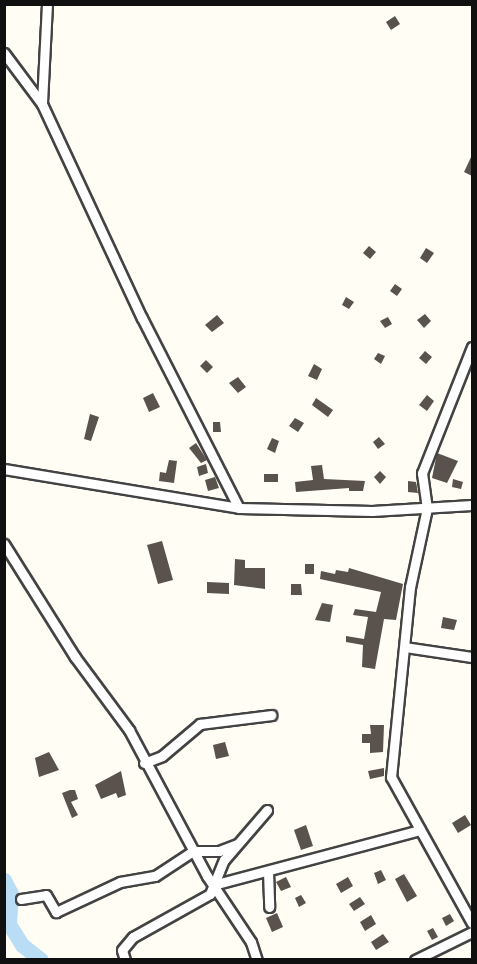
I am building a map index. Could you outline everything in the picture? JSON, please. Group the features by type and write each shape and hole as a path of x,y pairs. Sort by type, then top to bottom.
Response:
{"street":[{"path":"42,104 47,4"},
{"path":"4,53 42,104 142,318 239,508"},
{"path":"472,346 422,473 427,508 414,559 391,777 472,923"},
{"path":"4,469 239,508 372,511 472,505"},
{"path":"4,544 75,657 129,730 144,763 213,885 251,942 257,960"},
{"path":"405,647 472,657"},
{"path":"144,763 162,756 200,724 271,715"},
{"path":"21,899 46,895 56,912 120,882 155,876 194,851 219,851 237,844 251,834 267,810"},
{"path":"213,885 420,830"},
{"path":"125,960 122,950 133,937 210,894 237,844"},
{"path":"268,871 269,907"},
{"path":"415,960 472,932"}],"building":[{"path":"395,16 400,24 391,30 386,22"},
{"path":"472,155 472,176 464,172"},
{"path":"369,246 376,252 370,259 363,253"},
{"path":"426,248 434,253 427,263 420,258"},
{"path":"395,284 402,289 397,296 390,291"},
{"path":"346,297 354,302 349,309 342,305"},
{"path":"425,314 431,321 424,328 417,320"},
{"path":"217,315 224,323 212,332 205,325"},
{"path":"388,317 392,324 385,328 380,321"},
{"path":"425,351 432,357 426,364 419,358"},
{"path":"378,353 385,356 381,364 374,359"},
{"path":"206,360 213,367 207,373 200,366"},
{"path":"314,364 322,369 317,380 308,376"},
{"path":"238,377 246,387 238,393 229,383"},
{"path":"153,393 160,407 149,412 143,398"},
{"path":"427,395 434,401 427,411 419,405"},
{"path":"316,398 333,410 328,417 312,405"},
{"path":"90,414 99,417 91,441 84,439"},
{"path":"295,418 304,423 298,432 289,426"},
{"path":"213,422 220,422 221,432 213,432"},
{"path":"379,437 385,444 378,449 373,442"},
{"path":"272,438 279,441 275,453 267,449"},
{"path":"196,443 207,460 201,463 189,448"},
{"path":"437,453 458,461 447,483 432,478"},
{"path":"169,460 177,461 174,483 159,481 160,472 166,473"},
{"path":"206,464 208,473 199,476 197,467"},
{"path":"322,465 324,479 365,481 363,491 349,491 349,488 296,492 295,482 313,480 311,466"},
{"path":"380,471 386,477 380,484 374,477"},
{"path":"264,474 278,474 278,482 264,482"},
{"path":"215,477 219,488 208,491 205,480"},
{"path":"453,479 463,482 461,489 452,487"},
{"path":"408,481 416,482 418,493 408,492"},
{"path":"162,541 173,580 158,584 147,545"},
{"path":"235,559 245,560 245,568 265,568 265,589 234,585"},
{"path":"305,564 314,564 314,574 305,574"},
{"path":"349,568 403,584 396,620 384,619 375,669 362,667 363,645 346,642 346,636 364,639 368,617 353,615 355,609 376,612 381,592 320,579 321,571 335,574 336,570 348,572"},
{"path":"207,582 229,583 229,594 207,593"},
{"path":"291,584 301,584 302,595 291,595"},
{"path":"322,603 333,605 330,622 315,620"},
{"path":"443,617 457,620 454,630 441,628"},
{"path":"370,725 384,725 383,752 370,753 370,743 362,743 362,734 371,734"},
{"path":"225,742 229,756 216,759 213,745"},
{"path":"49,752 59,770 39,777 35,758"},
{"path":"384,768 384,776 370,779 368,771"},
{"path":"121,771 126,795 118,798 116,793 101,799 95,785"},
{"path":"75,790 78,799 71,802 78,815 72,818 62,793"},
{"path":"465,815 471,825 458,833 452,823"},
{"path":"306,825 313,846 301,850 294,830"},
{"path":"381,870 386,880 378,884 374,873"},
{"path":"404,874 417,896 407,902 395,879"},
{"path":"286,877 291,887 281,891 276,882"},
{"path":"348,877 353,886 341,893 336,884"},
{"path":"301,895 306,903 299,907 295,898"},
{"path":"360,897 365,904 354,911 349,904"},
{"path":"277,913 283,927 272,932 266,918"},
{"path":"450,914 454,921 446,926 442,918"},
{"path":"371,915 376,924 365,931 360,922"},
{"path":"433,928 438,937 432,940 427,931"},
{"path":"383,934 389,942 376,950 371,942"}],"waterway":[{"path":"4,880 11,894 9,924 22,945 41,960"}]}
